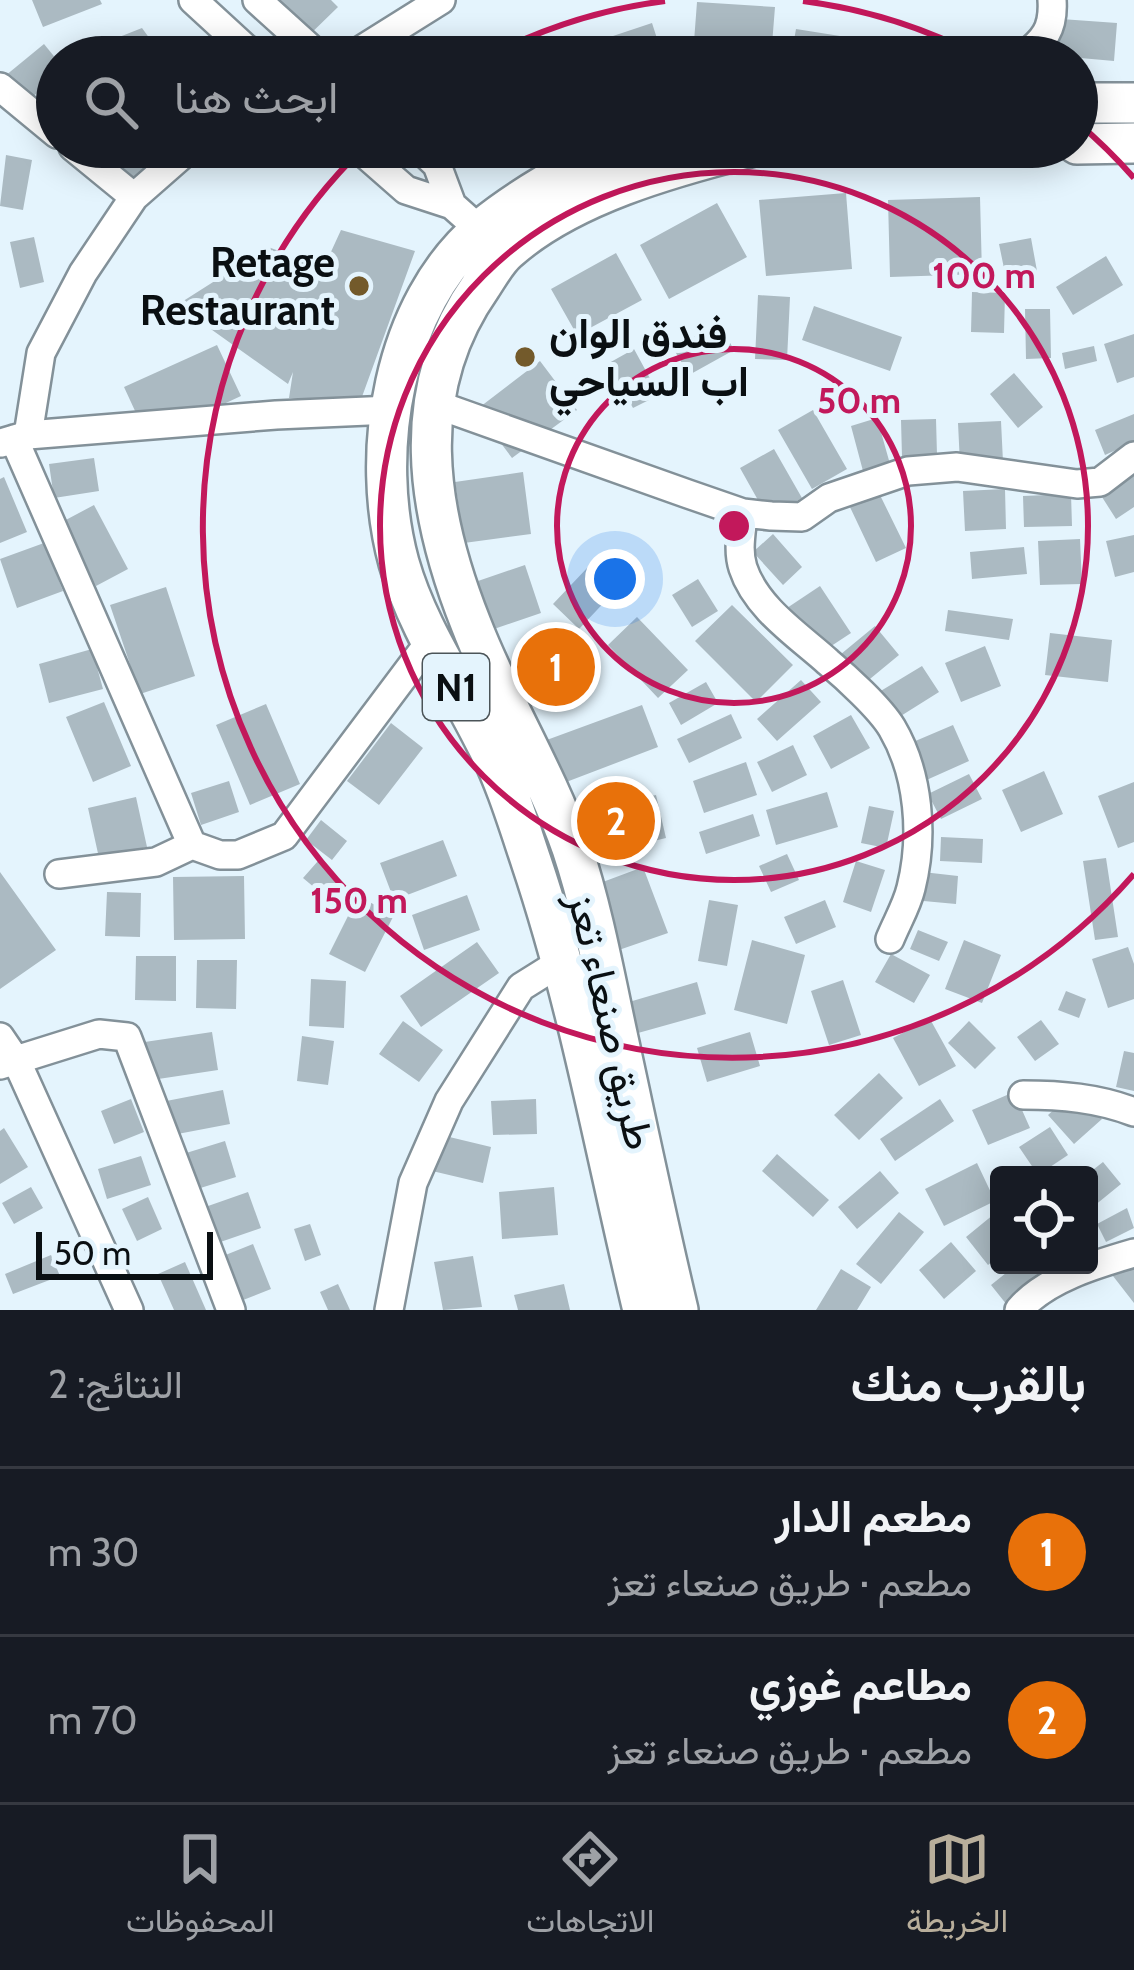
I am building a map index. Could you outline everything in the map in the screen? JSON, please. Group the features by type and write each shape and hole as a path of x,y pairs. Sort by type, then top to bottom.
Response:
{"highway":[{"path":"1098,103 1134,103"},
{"path":"1098,143 1134,143"},
{"name":"طريق صنعاء تعز","path":"574,168 479,229 428,293 406,342 385,457 399,564 431,640 489,747 531,861 561,962 643,1310"},
{"name":"طريق صنعاء تعز","path":"479,229 535,230 668,168"},
{"name":"طريق صنعاء تعز","path":"479,229 464,309 442,357 435,404 430,460 444,552 472,627 571,847 599,952 678,1310"}],"street":[{"path":"193,0 232,36"},
{"path":"257,0 297,36"},
{"path":"384,36 441,0"},
{"path":"1046,36 1052,0"},
{"path":"3,94 36,118"},
{"path":"99,168 134,197"},
{"path":"166,168 134,197 83,273 40,353 14,439 192,845"},
{"path":"381,168 406,190 479,229"},
{"path":"439,168 479,229"},
{"path":"435,404 743,513 802,517 829,498 908,471 957,467 1077,484 1100,482 1134,456"},
{"path":"14,439 276,415 391,410"},
{"path":"743,513 743,569 765,604 891,726 910,772 919,825 911,889 890,938"},
{"path":"58,874 156,862 192,845 220,855 238,855 284,836 431,640"},
{"path":"389,1310 413,1183 449,1101 521,987 561,962"},
{"path":"8,1063 99,1034 127,1037 231,1310"},
{"path":"0,1037 8,1063 128,1310"},
{"path":"1023,1095 1060,1095 1134,1112"},
{"path":"1018,1310 1029,1298 1095,1264 1134,1253"}],"building":[{"path":"32,0 100,0 102,4 43,27"},
{"path":"258,0 331,0 338,7 308,36 292,36"},
{"path":"697,2 775,7 773,36 694,36"},
{"path":"1061,19 1117,23 1114,61 1098,60 1098,36 1060,36"},
{"path":"652,23 656,36 613,36"},
{"path":"142,28 148,36 122,36"},
{"path":"796,29 840,36 795,36"},
{"path":"36,51 36,94 26,102 5,76"},
{"path":"6,155 32,160 23,210 0,206"},
{"path":"109,168 148,168 122,187"},
{"path":"846,193 852,269 766,276 759,200"},
{"path":"980,197 982,274 890,277 888,200"},
{"path":"717,203 747,257 669,299 640,245"},
{"path":"341,230 415,251 359,405 289,398 293,372 288,384 177,305 268,247 324,267"},
{"path":"34,237 44,282 20,288 10,242"},
{"path":"1031,238 1037,271 1006,278 999,244"},
{"path":"616,253 642,300 577,335 551,289"},
{"path":"1106,256 1123,285 1073,315 1056,287"},
{"path":"972,292 1005,293 1004,333 971,332"},
{"path":"758,295 790,297 787,360 755,359"},
{"path":"814,306 902,337 890,371 802,340"},
{"path":"1025,309 1050,309 1051,358 1026,359"},
{"path":"719,323 734,350 689,375 673,348"},
{"path":"1134,334 1134,377 1117,383 1104,344"},
{"path":"217,345 241,396 148,439 124,387"},
{"path":"1094,346 1097,361 1065,369 1062,353"},
{"path":"634,349 659,395 633,408 609,363"},
{"path":"540,361 577,410 512,458 476,410"},
{"path":"1014,373 1043,407 1018,428 990,394"},
{"path":"813,410 847,469 812,489 778,430"},
{"path":"1134,414 1134,442 1105,455 1095,430"},
{"path":"877,418 890,464 863,471 851,426"},
{"path":"936,419 937,455 902,457 901,420"},
{"path":"1001,421 1003,462 960,464 958,423"},
{"path":"774,449 802,498 768,518 740,468"},
{"path":"94,458 99,491 54,498 49,464"},
{"path":"1134,460 1134,507 1116,519 1095,486"},
{"path":"523,472 531,534 464,543 455,482"},
{"path":"4,477 27,532 0,543 0,479"},
{"path":"1005,489 1006,529 965,531 963,491"},
{"path":"878,491 906,548 876,562 849,505"},
{"path":"1071,494 1072,526 1024,527 1023,496"},
{"path":"94,505 128,569 96,586 62,522"},
{"path":"773,534 802,567 783,585 753,552"},
{"path":"1134,535 1134,572 1115,577 1106,541"},
{"path":"1080,539 1082,584 1040,585 1038,541"},
{"path":"44,543 63,591 17,608 0,559"},
{"path":"1024,547 1027,574 972,579 970,552"},
{"path":"525,565 541,613 494,629 478,581"},
{"path":"588,567 614,592 579,629 553,604"},
{"path":"698,579 718,611 692,627 672,595"},
{"path":"820,586 851,633 816,656 784,610"},
{"path":"166,587 195,676 140,694 110,605"},
{"path":"732,605 793,665 756,702 695,641"},
{"path":"948,610 1013,619 1009,640 945,631"},
{"path":"637,617 688,670 658,698 608,645"},
{"path":"875,626 899,655 859,688 835,659"},
{"path":"1050,633 1112,640 1108,682 1045,675"},
{"path":"985,646 1001,686 961,702 945,663"},
{"path":"92,649 103,689 49,703 39,664"},
{"path":"922,666 939,692 896,719 879,692"},
{"path":"801,680 821,702 777,741 757,719"},
{"path":"706,682 718,703 681,725 669,703"},
{"path":"104,702 131,766 93,782 66,717"},
{"path":"266,704 300,784 250,805 216,725"},
{"path":"642,705 658,747 561,784 544,741"},
{"path":"731,714 742,738 689,763 677,739"},
{"path":"851,715 870,748 831,769 813,736"},
{"path":"391,723 423,748 379,805 347,781"},
{"path":"953,725 969,761 922,782 906,745"},
{"path":"793,745 807,775 772,792 757,762"},
{"path":"746,762 757,795 704,813 693,781"},
{"path":"1044,771 1063,814 1021,832 1002,790"},
{"path":"969,774 982,799 941,819 928,794"},
{"path":"229,781 239,812 201,825 191,793"},
{"path":"1134,782 1134,842 1118,848 1098,796"},
{"path":"827,792 838,827 776,845 766,810"},
{"path":"656,795 666,838 588,857 578,813"},
{"path":"136,797 147,847 99,858 88,808"},
{"path":"869,806 894,811 886,848 861,843"},
{"path":"753,814 760,836 706,854 699,832"},
{"path":"321,820 347,841 332,860 306,840"},
{"path":"941,837 983,839 982,863 940,861"},
{"path":"443,840 457,876 394,900 380,863"},
{"path":"787,854 799,880 771,892 759,866"},
{"path":"1106,858 1118,937 1095,940 1083,861"},
{"path":"318,861 341,882 327,898 303,878"},
{"path":"856,861 885,870 871,912 843,902"},
{"path":"643,867 668,933 616,951 592,886"},
{"path":"905,870 958,876 956,904 902,899"},
{"path":"0,872 56,950 0,989"},
{"path":"244,876 245,939 174,940 173,877"},
{"path":"107,892 141,893 140,937 105,936"},
{"path":"467,895 480,930 424,950 412,915"},
{"path":"358,896 394,915 365,972 329,954"},
{"path":"709,900 738,905 727,966 698,961"},
{"path":"825,900 836,927 796,944 784,917"},
{"path":"918,930 948,942 939,961 910,949"},
{"path":"752,940 805,955 787,1024 734,1010"},
{"path":"964,940 1001,955 982,1003 945,989"},
{"path":"477,942 499,973 421,1027 400,996"},
{"path":"1128,947 1134,964 1134,999 1108,1008 1092,959"},
{"path":"891,954 930,975 914,1003 875,982"},
{"path":"136,956 176,956 176,1001 135,1000"},
{"path":"197,960 237,960 236,1009 196,1008"},
{"path":"311,979 346,981 344,1028 309,1026"},
{"path":"843,980 861,1035 829,1045 811,991"},
{"path":"697,982 706,1014 638,1033 629,1002"},
{"path":"1066,991 1086,999 1079,1018 1058,1010"},
{"path":"930,1019 956,1066 919,1086 893,1038"},
{"path":"1041,1020 1059,1044 1035,1061 1017,1037"},
{"path":"403,1021 443,1050 419,1082 379,1054"},
{"path":"969,1021 996,1048 975,1069 948,1043"},
{"path":"212,1032 218,1070 145,1081 138,1043"},
{"path":"750,1032 760,1066 707,1082 697,1048"},
{"path":"302,1036 334,1041 328,1085 297,1081"},
{"path":"1124,1051 1134,1053 1134,1091 1116,1087"},
{"path":"879,1073 903,1098 859,1140 834,1115"},
{"path":"223,1090 230,1124 167,1136 161,1102"},
{"path":"1076,1090 1102,1119 1074,1144 1048,1115"},
{"path":"1014,1092 1030,1128 988,1145 972,1110"},
{"path":"131,1099 144,1132 114,1144 101,1111"},
{"path":"536,1099 537,1134 493,1135 491,1101"},
{"path":"940,1099 954,1121 895,1161 880,1139"},
{"path":"1050,1127 1068,1155 1052,1166 1032,1166 1019,1147"},
{"path":"4,1128 28,1167 0,1184 0,1131"},
{"path":"437,1134 491,1147 483,1183 428,1170"},
{"path":"225,1141 236,1177 181,1194 170,1158"},
{"path":"777,1154 829,1200 813,1217 762,1171"},
{"path":"141,1156 151,1185 107,1199 98,1169"},
{"path":"1103,1162 1121,1184 1098,1203 1098,1166"},
{"path":"977,1163 990,1190 990,1203 944,1226 925,1189"},
{"path":"880,1171 899,1193 857,1229 838,1207"},
{"path":"31,1187 43,1208 14,1224 2,1203"},
{"path":"554,1187 558,1235 502,1239 499,1192"},
{"path":"248,1192 261,1228 203,1248 191,1212"},
{"path":"148,1197 162,1229 137,1241 122,1209"},
{"path":"1127,1208 1134,1228 1106,1242 1098,1223"},
{"path":"899,1212 924,1232 881,1284 856,1264"},
{"path":"990,1217 990,1263 988,1265 966,1237"},
{"path":"310,1224 321,1255 305,1261 294,1229"},
{"path":"951,1242 976,1271 944,1299 919,1270"},
{"path":"253,1244 271,1289 220,1309 203,1264"},
{"path":"1134,1245 1134,1303 1106,1267"},
{"path":"51,1255 60,1276 13,1294 5,1274"},
{"path":"473,1256 482,1307 443,1310 434,1262"},
{"path":"185,1262 206,1310 174,1310 158,1274"},
{"path":"841,1269 871,1287 857,1310 816,1310"},
{"path":"1005,1274 1048,1274 1054,1281 1011,1310 991,1285"},
{"path":"338,1284 350,1310 328,1310 320,1292"},
{"path":"564,1284 570,1310 518,1310 514,1295"}],"place":[{"name":"Retage Restaurant","path":"359,286"},
{"name":"فندق الوان اب السياحي","path":"525,357"},
{"name":"مطعم الدار","path":"556,667"},
{"name":"مطاعم غوزي","path":"616,821"}]}
